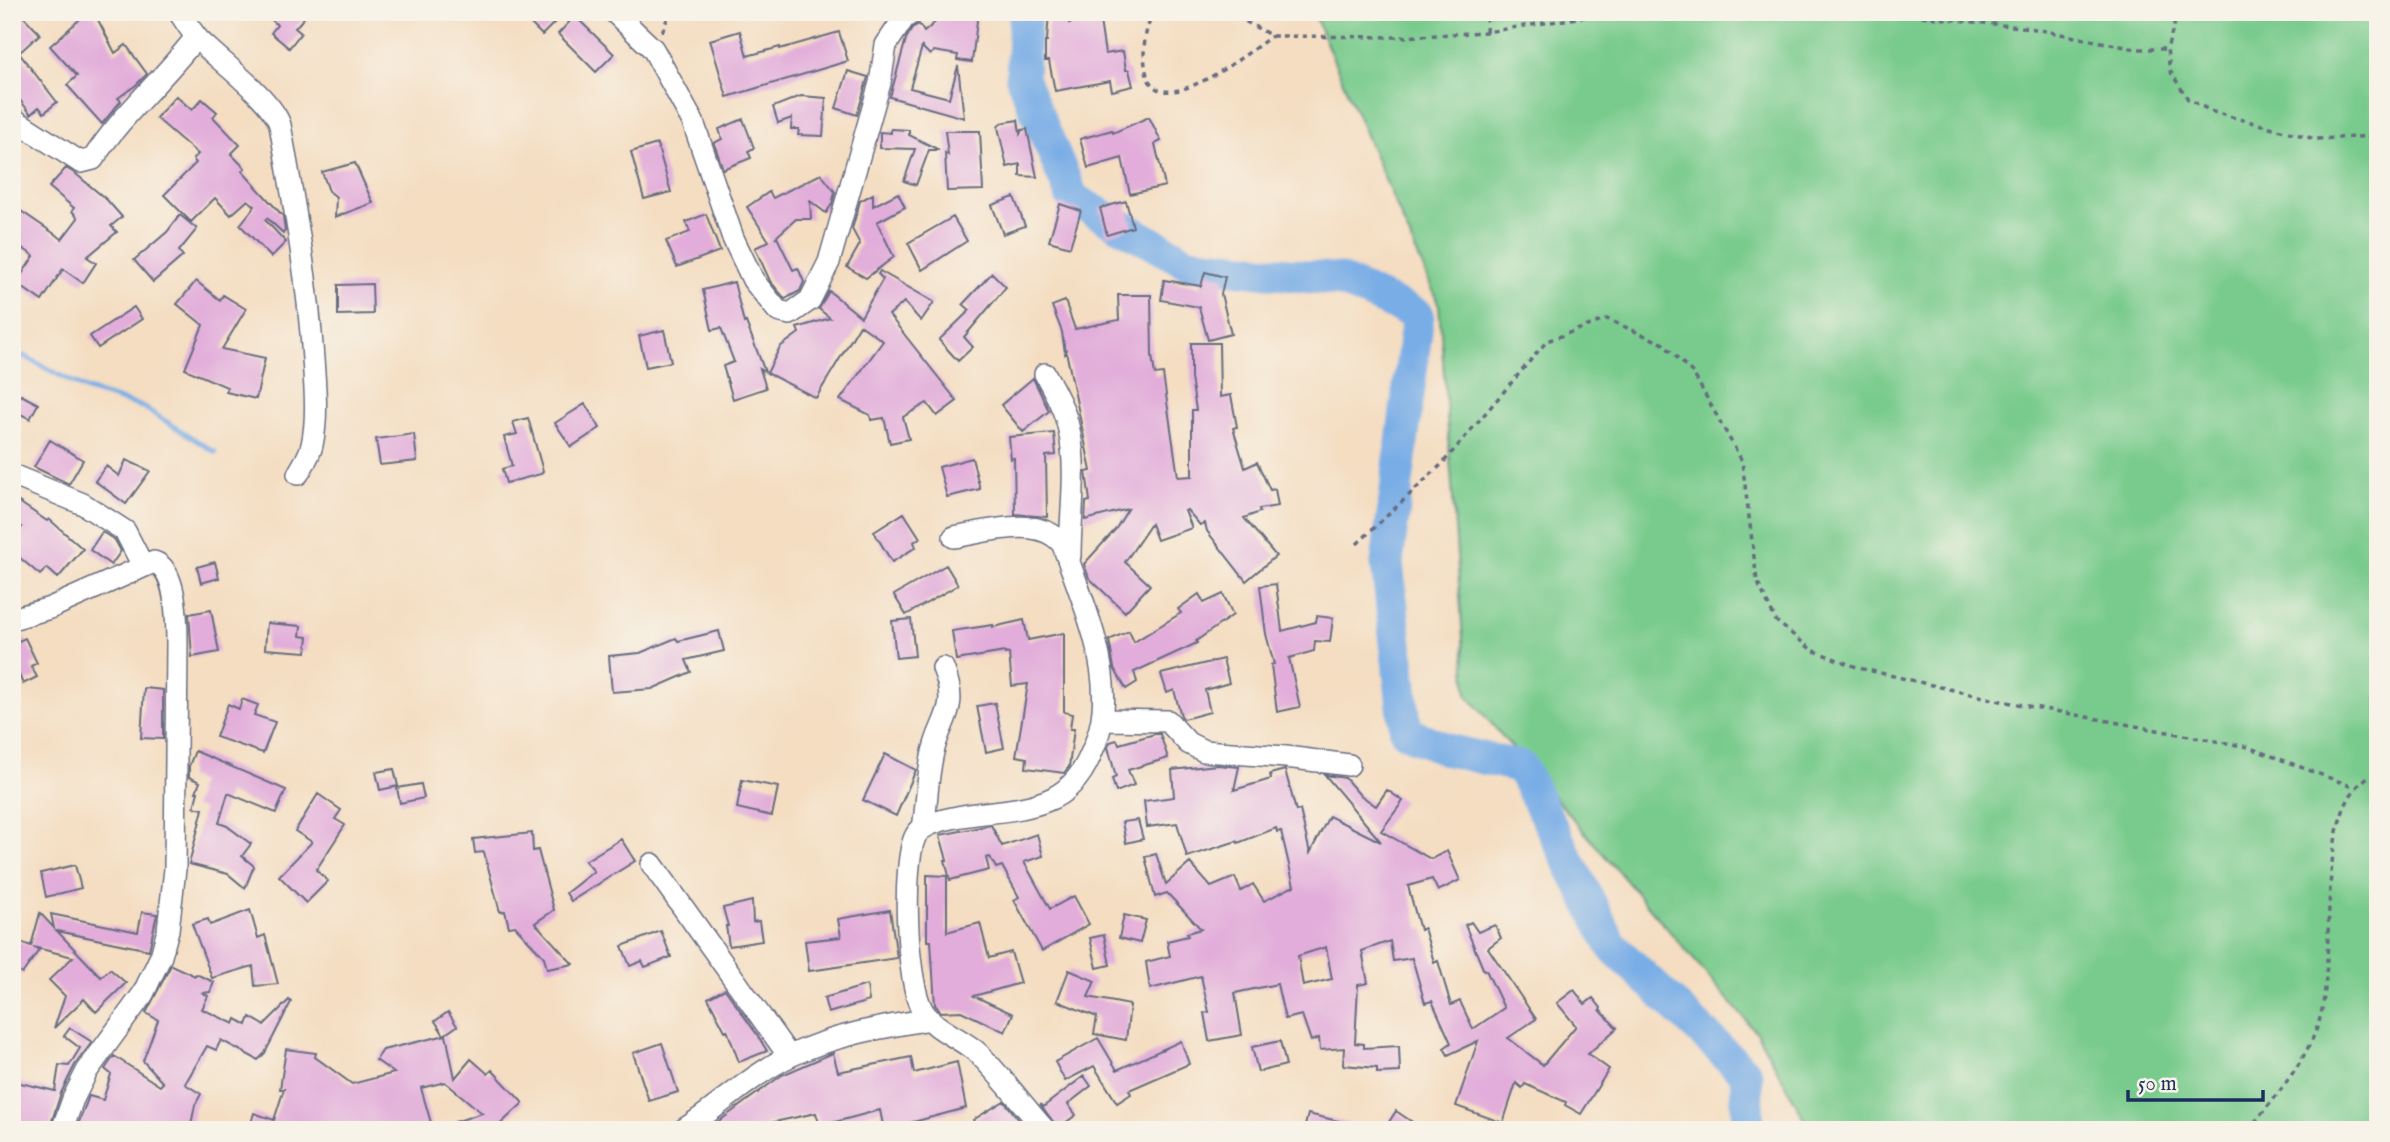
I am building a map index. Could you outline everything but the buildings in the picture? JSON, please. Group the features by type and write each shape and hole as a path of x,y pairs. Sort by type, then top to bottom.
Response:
{"street":[{"path":"179,12 196,37 251,88 274,113 280,125 302,244 315,386 312,447 298,474"},
{"path":"614,12 653,49 693,122 733,238 753,280 778,311 790,314 810,300 829,262 880,83 886,45 904,18 913,12"},
{"path":"12,118 77,160 81,162 93,159 108,136 196,37"},
{"path":"1045,374 1061,403 1069,429 1073,469 1070,565"},
{"path":"12,475 83,504 125,531 143,566"},
{"path":"954,537 1026,527 1044,530 1059,539 1090,624 1098,655 1103,699 1102,720 1084,771 1062,793 1029,807 939,821 923,828 914,839 910,856 907,892 912,973 920,1006 930,1019 976,1051 1045,1130"},
{"path":"12,619 50,608 143,566 157,563 166,571 176,620 175,845 168,930 152,977 129,1014 87,1071 73,1098 62,1130"},
{"path":"923,828 932,755 949,713 950,687 943,668"},
{"path":"1102,720 1168,720 1194,748 1214,753 1286,757 1349,765"},
{"path":"652,864 789,1056"},
{"path":"683,1130 789,1056 841,1037 930,1019"}],"path":[{"path":"1154,12 1143,51 1149,85 1155,89 1179,88 1216,75 1272,36"},
{"path":"1228,12 1272,36 1402,37 1486,32 1616,12"},
{"path":"1486,32 1487,12"},
{"path":"1882,12 2030,28 2136,48 2167,50"},
{"path":"2178,12 2167,50 2170,71 2188,99 2213,112 2315,139 2378,136"},
{"path":"1357,544 1442,464 1547,341 1607,319 1662,343 1693,373 1742,461 1756,581 1776,621 1812,650 1859,668 1996,700 2248,747 2356,788"},
{"path":"2248,1130 2301,1058 2319,1021 2326,992 2332,863 2340,819 2356,788 2378,769"}],"green space":[{"path":"1313,12 2378,12 2378,1130 1811,1130 1756,1032 1467,695 1439,305"}],"waterway":[{"path":"1025,12 1022,78 1073,199 1188,263 1340,280 1418,315 1387,563 1406,732 1448,750 1521,767 1612,946 1746,1074 1748,1130"},
{"path":"12,355 24,356 87,390 143,407 215,452"}]}
